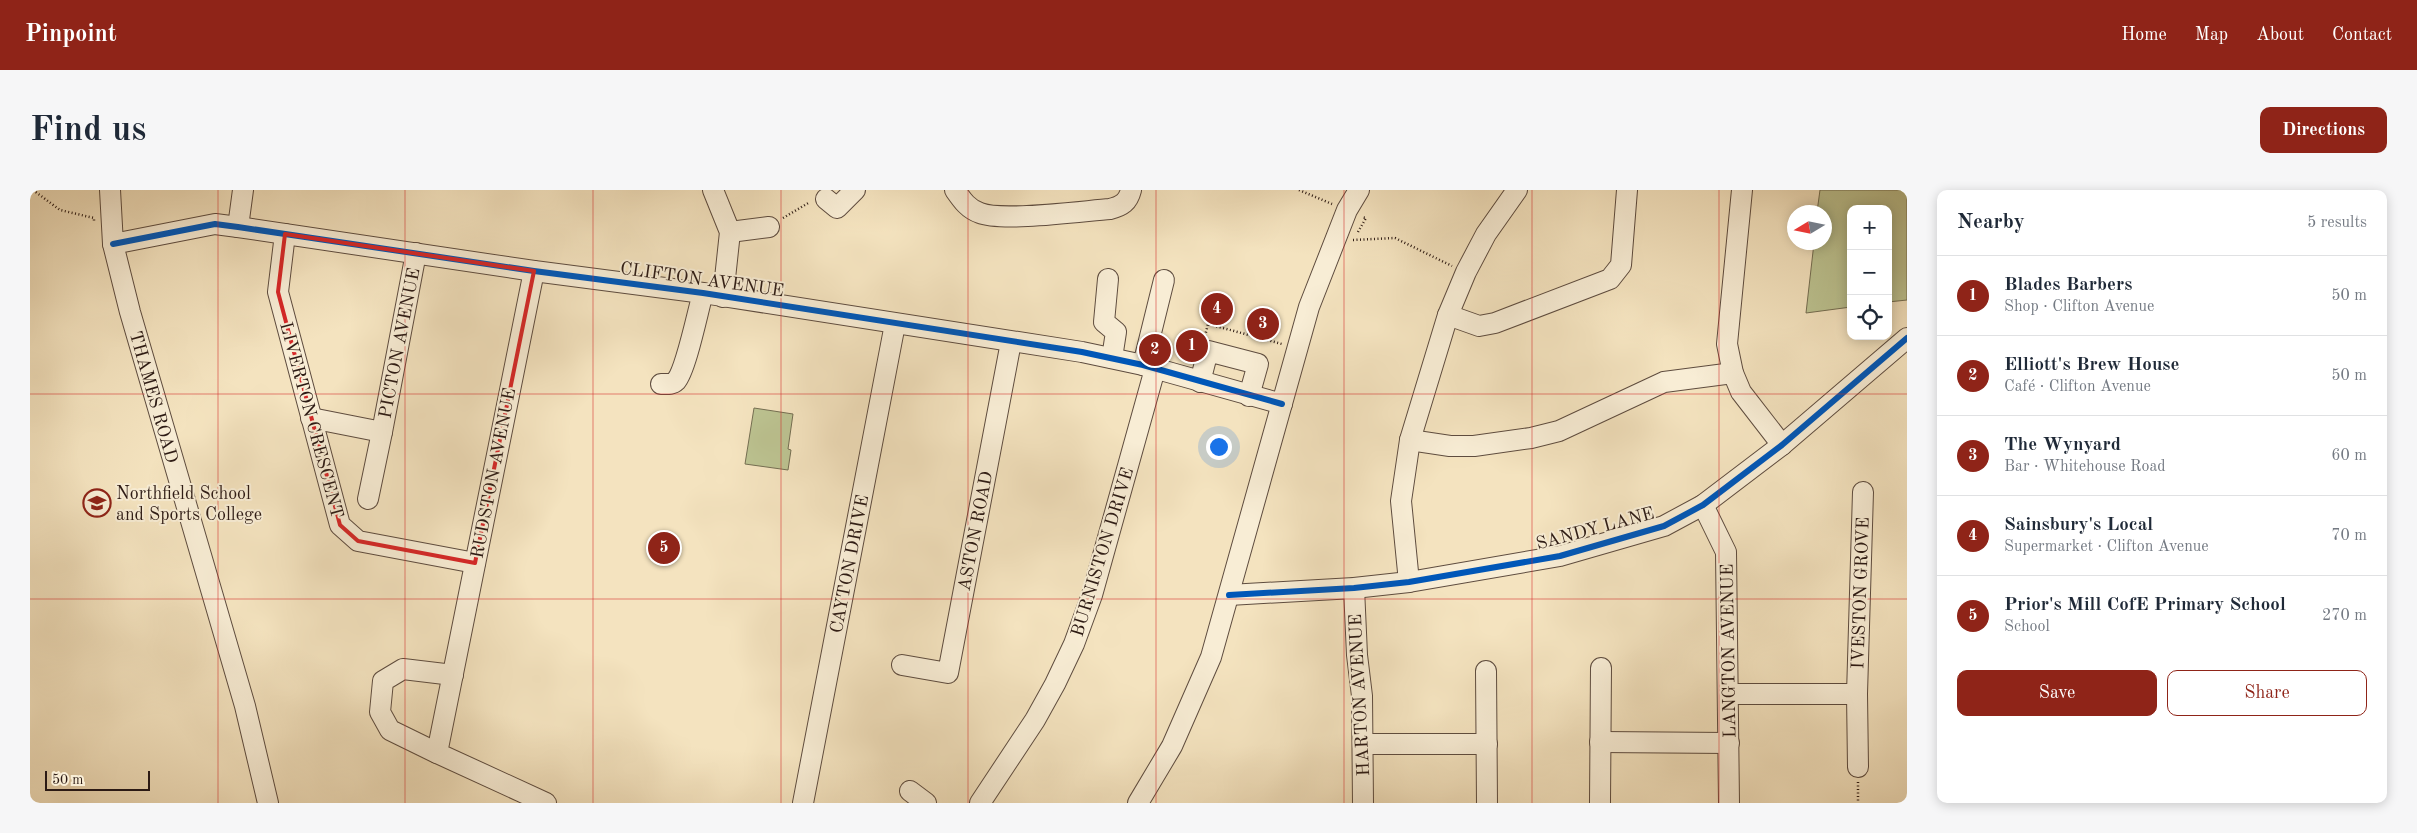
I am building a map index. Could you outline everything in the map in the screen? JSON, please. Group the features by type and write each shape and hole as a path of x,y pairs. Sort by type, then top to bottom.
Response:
{"street":[{"name":"THAMES ROAD","path":"110,190 113,244 130,312 245,706 268,803"},
{"path":"238,227 243,190"},
{"path":"714,190 730,232 723,297"},
{"path":"826,199 837,208 855,190"},
{"path":"955,190 966,206 974,211 999,216 1110,209 1121,206 1126,201 1131,190"},
{"path":"1138,803 1176,737 1211,656 1309,307 1347,210 1359,190"},
{"path":"1409,582 1401,501 1410,440 1448,315 1466,272 1486,234 1517,190"},
{"path":"1448,315 1479,326 1495,323 1610,279 1621,265 1627,190"},
{"path":"1742,190 1727,344 1733,373 1742,392 1782,445"},
{"name":"CLIFTON AVENUE","path":"113,244 215,224 238,227 534,271 703,293 1112,358 1282,404"},
{"path":"730,232 769,227"},
{"name":"LIVERTON CRESCENT","path":"285,234 278,292 340,525 358,541 475,563"},
{"name":"PICTON AVENUE","path":"368,499 416,253"},
{"name":"RUDSTON AVENUE","path":"437,753 534,271"},
{"path":"1108,279 1104,322 1116,332 1112,358"},
{"name":"BURNISTON DRIVE","path":"980,803 1035,720 1074,644 1092,595 1149,367 1164,280"},
{"path":"661,384 673,383 678,379 688,351 703,293"},
{"name":"CAYTON DRIVE","path":"803,803 895,324"},
{"name":"ASTON ROAD","path":"902,665 948,673 1011,342"},
{"name":"SANDY LANE","path":"1229,595 1354,588 1409,582 1560,556 1664,526 1702,505 1782,445 1906,344"},
{"path":"1200,382 1208,351 1258,364 1249,396"},
{"path":"1410,440 1450,446 1474,446 1531,438 1559,431 1664,382 1733,373"},
{"name":"PICTON AVENUE","path":"311,418 382,432"},
{"name":"IVESTON GROVE","path":"1858,767 1857,694 1863,492"},
{"name":"LANGTON AVENUE","path":"1702,505 1726,552 1729,803"},
{"name":"HARTON AVENUE","path":"1354,588 1362,696 1363,803"},
{"path":"1600,668 1600,803"},
{"path":"453,675 403,669 383,681 380,712 390,730 546,803"},
{"path":"1486,671 1487,803"},
{"name":"IVESTON GROVE","path":"1728,694 1857,694"},
{"path":"1600,742 1729,743"},
{"path":"1363,744 1487,744"}],"path":[{"path":"34,190 60,210 94,218 95,227"},
{"path":"1299,190 1366,218 1353,240 1395,238 1466,272"},
{"path":"769,227 806,203 826,199"},
{"path":"1858,767 1858,803"}],"highlighted area":[{"path":"285,234 534,271 475,563 358,541 340,525 278,292"}],"green space":[{"path":"1820,190 1907,190 1907,300 1892,302 1892,205 1847,205 1847,308 1806,313 1813,250 1832,250 1832,205 1818,205"},
{"path":"754,408 793,414 788,449 791,450 788,470 745,464"}],"cycle path":[{"path":"113,244 215,224 238,227 534,271 703,293 1082,352 1143,365 1282,404"},
{"path":"1229,595 1354,588 1409,582 1560,556 1664,526 1703,505 1782,445 1907,338"}],"place":[{"name":"Sainsbury's Local","path":"1217,309"},
{"name":"The Wynyard","path":"1263,324"},
{"name":"Blades Barbers","path":"1192,346"},
{"name":"Elliott's Brew House","path":"1155,350"},
{"name":"Northfield School and Sports College","path":"97,503"},
{"name":"Prior's Mill CofE Primary School","path":"664,548"}]}
